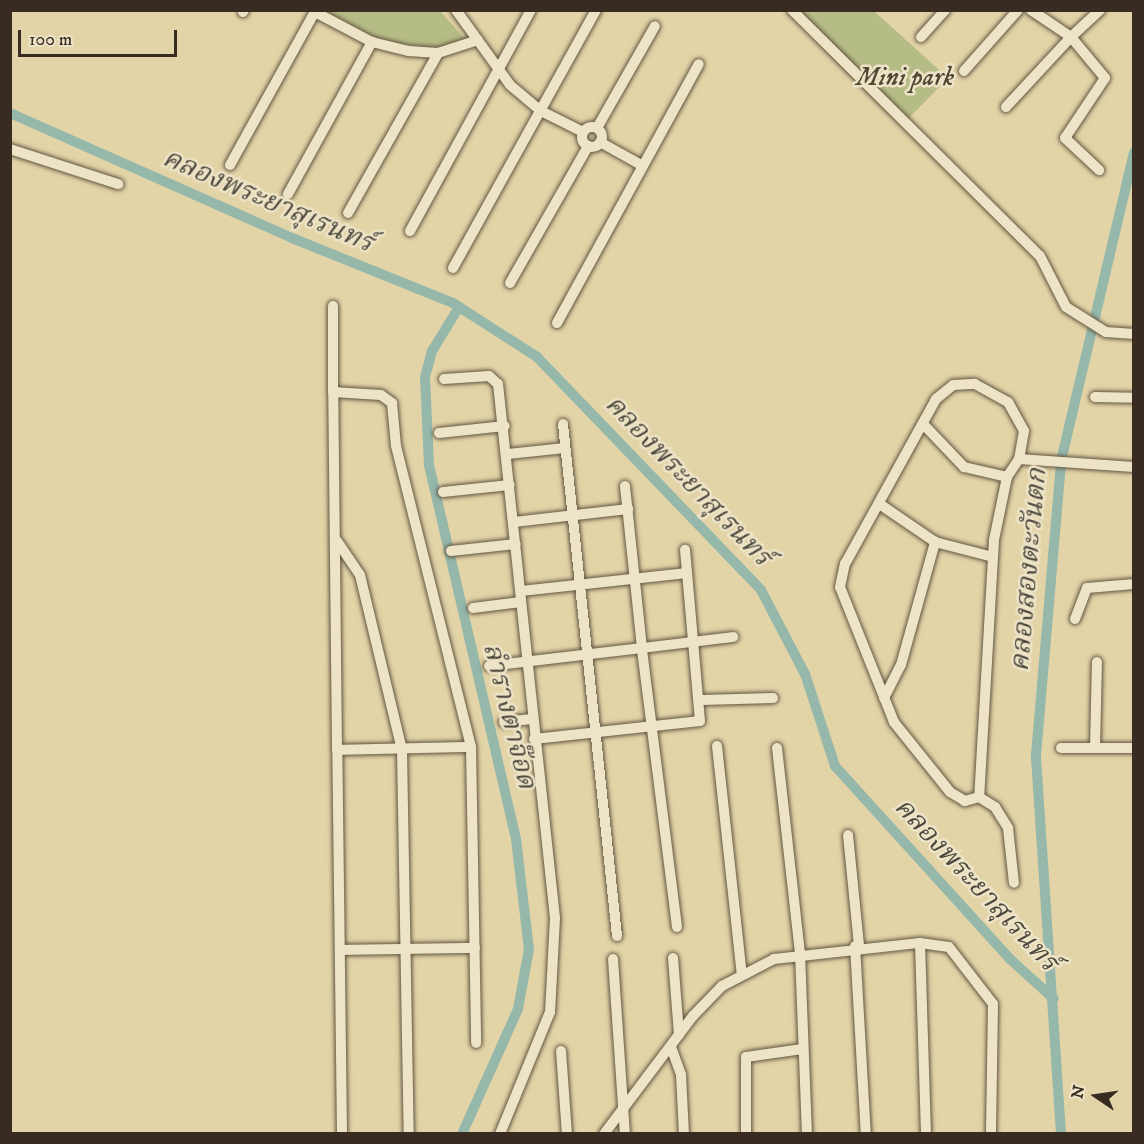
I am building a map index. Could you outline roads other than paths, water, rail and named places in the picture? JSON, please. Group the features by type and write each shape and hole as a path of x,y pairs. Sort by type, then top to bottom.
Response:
{"street":[{"path":"410,231 531,10"},
{"path":"453,268 596,10"},
{"path":"792,10 1040,256 1057,295 1080,319 1106,332 1134,334"},
{"path":"921,37 945,10"},
{"path":"964,70 1018,10"},
{"path":"1030,10 1071,37 1105,78 1065,138 1100,170"},
{"path":"1006,107 1071,37 1100,10"},
{"path":"230,165 316,11 372,42 438,53 478,40"},
{"path":"461,12 497,70 541,111 584,132 597,128"},
{"path":"600,142 597,128 655,26"},
{"path":"288,194 372,42"},
{"path":"348,213 438,53"},
{"path":"557,323 699,64"},
{"path":"584,132 588,146"},
{"path":"510,283 588,146 600,142 643,166"},
{"path":"10,149 118,184"},
{"path":"333,306 342,1134"},
{"path":"444,379 496,380 508,453 526,662 555,918 556,984 544,1030 500,1134"},
{"path":"979,797 993,557 1006,477 1019,459 1021,421 990,388 952,385 936,399 925,426 845,564 840,587 884,698 902,736 950,792 965,801 979,797 995,807 1008,828 1014,883"},
{"path":"333,392 381,395 392,403 396,446 471,747 476,1043"},
{"path":"1095,397 1134,398"},
{"path":"563,424 617,936"},
{"path":"439,433 505,426"},
{"path":"925,426 964,467 1006,477"},
{"path":"508,453 565,448"},
{"path":"1019,459 1074,466 1134,467"},
{"path":"442,492 510,485"},
{"path":"625,486 642,648 654,728 677,927"},
{"path":"881,505 935,542 993,557"},
{"path":"514,522 628,509"},
{"path":"337,541 360,575 402,750 409,1134"},
{"path":"884,698 901,664 935,542"},
{"path":"452,551 516,544"},
{"path":"534,739 698,723 702,700 685,550"},
{"path":"473,608 579,586 687,573"},
{"path":"1076,619 1082,596 1092,586 1134,584"},
{"path":"489,666 733,637"},
{"path":"1095,748 1097,662"},
{"path":"702,700 773,698"},
{"path":"504,722 532,719"},
{"path":"717,746 742,975"},
{"path":"337,750 471,747"},
{"path":"777,748 800,953 807,1134"},
{"path":"1061,748 1134,748"},
{"path":"848,835 857,946 866,1134"},
{"path":"920,943 926,1134"},
{"path":"604,1134 679,1035 722,986 742,975 800,953 857,946 920,943 950,947 993,1004 991,1134"},
{"path":"341,950 475,948"},
{"path":"673,958 679,1035"},
{"path":"613,959 625,1134"},
{"path":"671,1047 681,1075 684,1134"},
{"path":"746,1134 746,1057 802,1049"},
{"path":"561,1051 567,1134"}],"waterway":[{"name":"คลองพระยาสุเรนทร์","path":"10,113 292,238 453,303 537,357 761,590 805,674 835,766 1010,959 1054,999"},
{"name":"คลองสองตะวันตก","path":"1061,1134 1036,755 1061,461 1134,153"},
{"name":"ลำรางตาจ๊อด","path":"459,307 432,351 425,377 429,465 516,839 529,949 518,1009 462,1134"}],"park label":[{"name":"Mini park","path":"905,78"}]}
